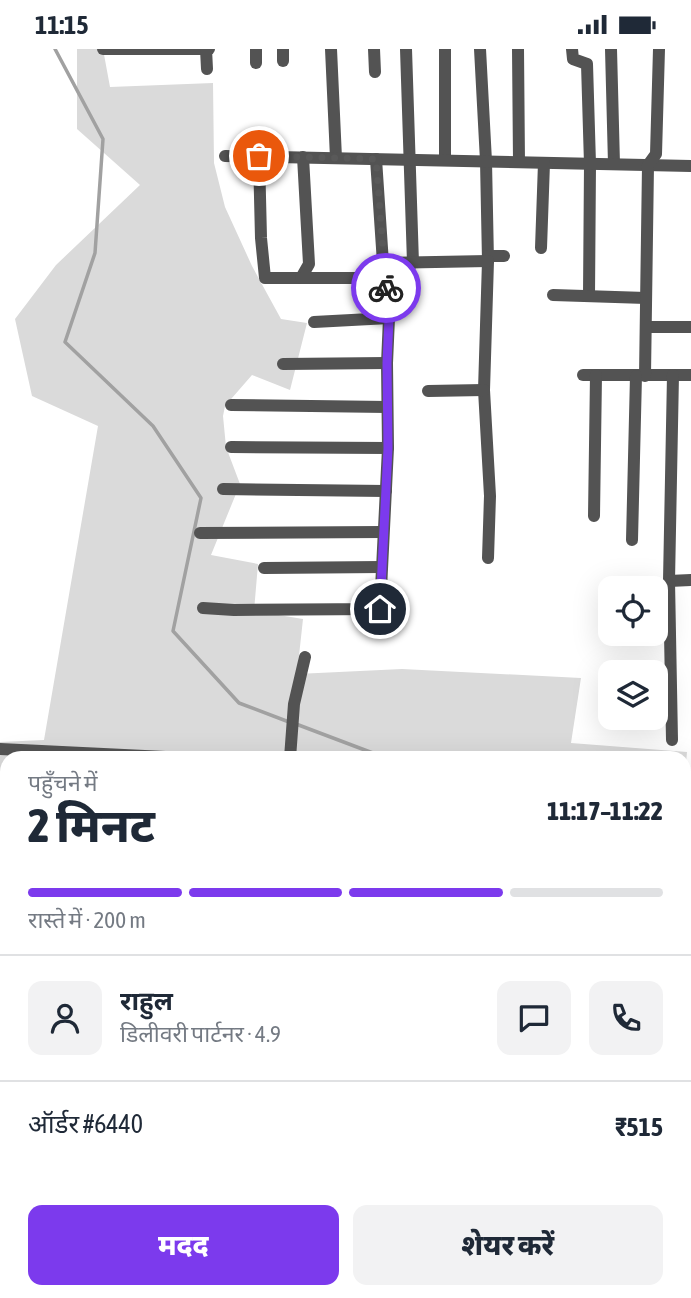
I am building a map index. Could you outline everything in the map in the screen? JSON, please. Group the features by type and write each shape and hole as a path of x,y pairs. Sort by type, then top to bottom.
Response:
{"street":[{"path":"103,49 207,49 207,69"},
{"path":"256,49 256,63"},
{"path":"331,49 336,158"},
{"path":"374,49 375,72"},
{"path":"406,49 414,263"},
{"path":"445,49 446,160"},
{"path":"481,49 488,258 484,390 490,496 488,558"},
{"path":"518,49 519,162"},
{"path":"572,49 573,59 587,64 590,164 589,296"},
{"path":"611,49 614,164"},
{"path":"632,540 646,327 649,165 656,154 659,49"},
{"path":"225,156 691,166"},
{"path":"259,156 265,278 384,278"},
{"path":"301,278 310,264 303,157"},
{"path":"202,608 380,609 388,448 389,318 376,159"},
{"path":"541,248 544,163"},
{"path":"383,263 504,255"},
{"path":"553,295 646,298"},
{"path":"314,322 389,318"},
{"path":"646,327 691,327"},
{"path":"283,364 387,363"},
{"path":"594,516 589,375 691,375"},
{"path":"672,740 669,581 673,375"},
{"path":"428,391 484,390"},
{"path":"231,405 387,407"},
{"path":"231,447 388,448"},
{"path":"223,489 386,491"},
{"path":"201,533 383,532"},
{"path":"264,568 382,567"},
{"path":"669,581 691,580"},
{"path":"291,751 294,704 305,657"},
{"path":"0,749 41,751"}],"shaded area":[{"path":"77,49 103,49 110,87 213,83 214,163 225,207 252,266 281,319 307,323 290,390 252,375 225,406 223,416 226,447 240,484 211,555 258,564 254,611 303,619 297,674 402,669 581,678 571,743 674,751 0,751 0,742 44,740 98,426 32,396 15,319 56,265 140,185 77,129"}],"waterway":[{"path":"55,49 103,139 95,253 65,342 153,426 201,498 173,631 239,703 289,722"},
{"path":"296,724 367,751"}],"way so far":[{"path":"259,156 376,159 386,288"}],"route":[{"path":"380,609 388,448 389,318 386,288"}]}
